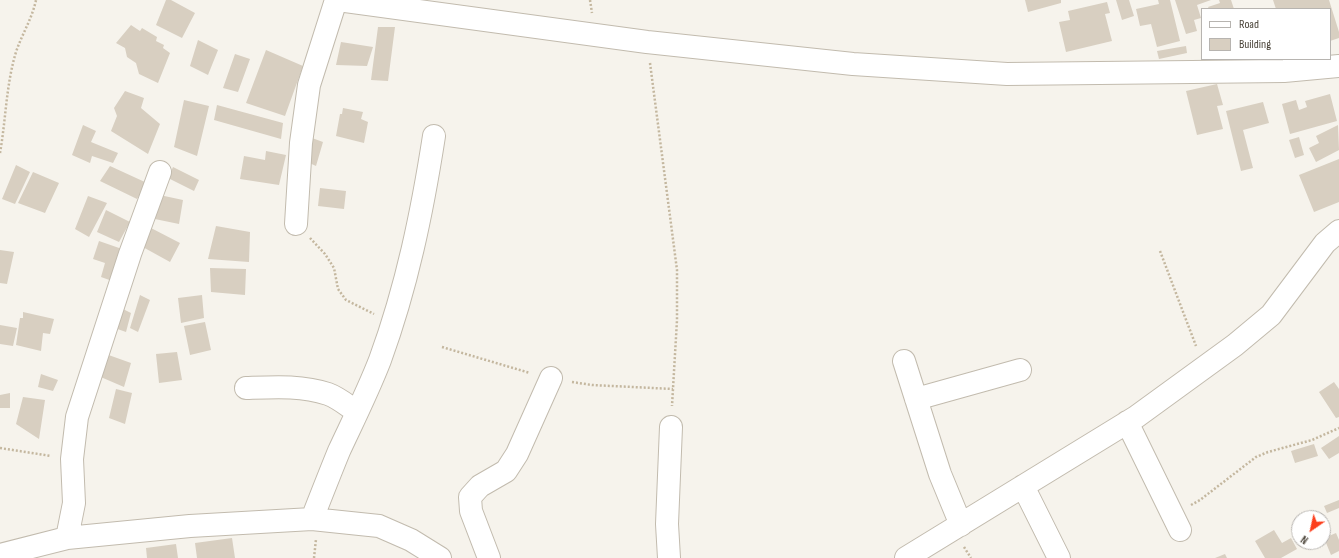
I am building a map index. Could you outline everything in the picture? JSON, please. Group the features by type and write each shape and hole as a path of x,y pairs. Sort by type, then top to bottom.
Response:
{"street":[{"path":"296,224 301,143 309,86 337,0 647,42 853,64 1007,74 1284,71 1339,66"},
{"path":"312,519 379,361 393,322 412,256 423,207 434,136"},
{"path":"67,538 74,503 72,459 77,417 130,254 160,172"},
{"path":"906,558 1127,422 1205,367 1266,320 1286,296 1325,243 1339,231"},
{"path":"904,361 940,474 960,525"},
{"path":"916,398 1020,370"},
{"path":"489,558 470,511 470,497 480,486 506,471 517,454 551,378"},
{"path":"246,388 279,387 328,394 357,412"},
{"path":"1127,422 1176,522"},
{"path":"669,558 667,524 671,427"},
{"path":"1023,486 1059,558"},
{"path":"0,555 67,538 190,526 312,519 379,526 411,540 440,558"}],"path":[{"path":"0,152 7,92 16,51 34,13 36,0"},
{"path":"647,42 677,270 677,320 671,427"},
{"path":"296,224 325,254 334,268 338,289 346,300 358,308 393,322"},
{"path":"1160,251 1205,367"},
{"path":"1176,522 1200,500 1256,457 1268,452 1312,440 1339,428"},
{"path":"0,448 72,459"}],"building":[{"path":"166,0 171,0 195,13 182,38 156,25"},
{"path":"1025,0 1061,0 1061,3 1028,12"},
{"path":"1116,0 1129,0 1134,16 1122,20"},
{"path":"1158,0 1170,0 1180,41 1157,47 1151,24 1140,26 1136,9 1159,4"},
{"path":"1175,0 1211,0 1197,5 1201,18 1194,20 1197,31 1186,34"},
{"path":"1219,0 1231,0 1234,8 1208,7 1220,3"},
{"path":"1273,0 1329,0 1339,32 1339,38 1331,41 1331,8 1276,8"},
{"path":"1107,2 1110,13 1105,14 1112,41 1066,52 1059,22 1070,20 1068,11"},
{"path":"131,25 140,31 142,28 157,37 156,41 164,45 163,48 170,53 158,83 139,74 136,63 127,57 125,48 116,43"},
{"path":"378,27 395,27 388,81 371,80"},
{"path":"198,40 218,50 208,75 190,66"},
{"path":"341,42 373,47 367,66 336,65"},
{"path":"1186,46 1187,53 1159,59 1157,51"},
{"path":"266,50 303,66 285,116 246,103"},
{"path":"235,54 250,59 238,92 223,88"},
{"path":"1217,84 1223,105 1217,106 1223,129 1197,135 1186,91"},
{"path":"125,91 144,98 141,108 160,124 148,154 111,131 117,116 114,108"},
{"path":"1330,94 1337,121 1290,134 1282,104 1296,100 1299,110 1307,107 1305,101"},
{"path":"184,100 209,106 197,156 174,147"},
{"path":"1263,102 1269,123 1243,130 1253,168 1241,171 1226,111"},
{"path":"217,105 283,123 281,139 214,120"},
{"path":"343,108 363,112 361,119 368,122 364,143 336,136 340,114 342,114"},
{"path":"83,125 96,131 91,142 118,153 113,163 92,156 90,163 72,155"},
{"path":"1338,125 1339,150 1316,162 1309,148 1319,143 1316,136"},
{"path":"1299,137 1304,155 1295,158 1289,140"},
{"path":"312,138 323,142 316,166 305,161 312,153 309,150"},
{"path":"266,151 286,155 279,185 240,179 244,156 265,160"},
{"path":"1339,159 1339,202 1314,212 1299,175"},
{"path":"16,165 30,172 15,204 2,199"},
{"path":"110,166 147,183 137,199 100,181"},
{"path":"173,167 199,180 194,191 168,178"},
{"path":"33,172 59,183 45,213 18,203"},
{"path":"320,188 346,191 344,209 318,206"},
{"path":"155,194 183,200 179,224 150,218"},
{"path":"88,196 107,203 89,237 75,229"},
{"path":"106,210 130,222 119,242 97,232"},
{"path":"216,226 250,232 249,262 208,259"},
{"path":"151,228 180,243 170,262 141,246"},
{"path":"99,241 122,249 115,282 101,277 105,263 93,259"},
{"path":"0,250 14,252 7,284 0,283"},
{"path":"210,268 246,269 245,295 211,292"},
{"path":"140,295 150,300 138,332 130,328"},
{"path":"202,295 204,318 181,323 178,298"},
{"path":"117,306 131,313 126,332 106,325"},
{"path":"23,312 54,319 50,334 43,333 41,351 16,345 20,318 23,318"},
{"path":"205,322 211,350 190,355 184,326"},
{"path":"0,325 17,328 13,346 0,344"},
{"path":"177,352 182,380 159,383 156,354"},
{"path":"103,353 131,363 124,387 96,375"},
{"path":"41,374 58,380 53,391 38,387"},
{"path":"1334,382 1339,389 1339,417 1336,418 1319,392"},
{"path":"116,389 132,393 125,424 109,418"},
{"path":"10,393 10,408 0,408 0,395"},
{"path":"23,397 45,400 39,439 16,424"},
{"path":"1339,436 1339,453 1329,459 1321,448"},
{"path":"1314,444 1318,456 1295,463 1291,451"},
{"path":"1339,500 1339,508 1331,511 1331,510 1326,510 1324,506"},
{"path":"1274,530 1282,543 1291,538 1291,550 1295,550 1281,558 1265,558 1255,541"},
{"path":"1336,533 1339,540 1339,551 1331,555 1329,550 1331,550 1331,535"},
{"path":"232,538 235,558 197,558 195,543"},
{"path":"176,544 178,558 147,558 146,548"},
{"path":"1225,554 1227,558 1215,558"}]}
